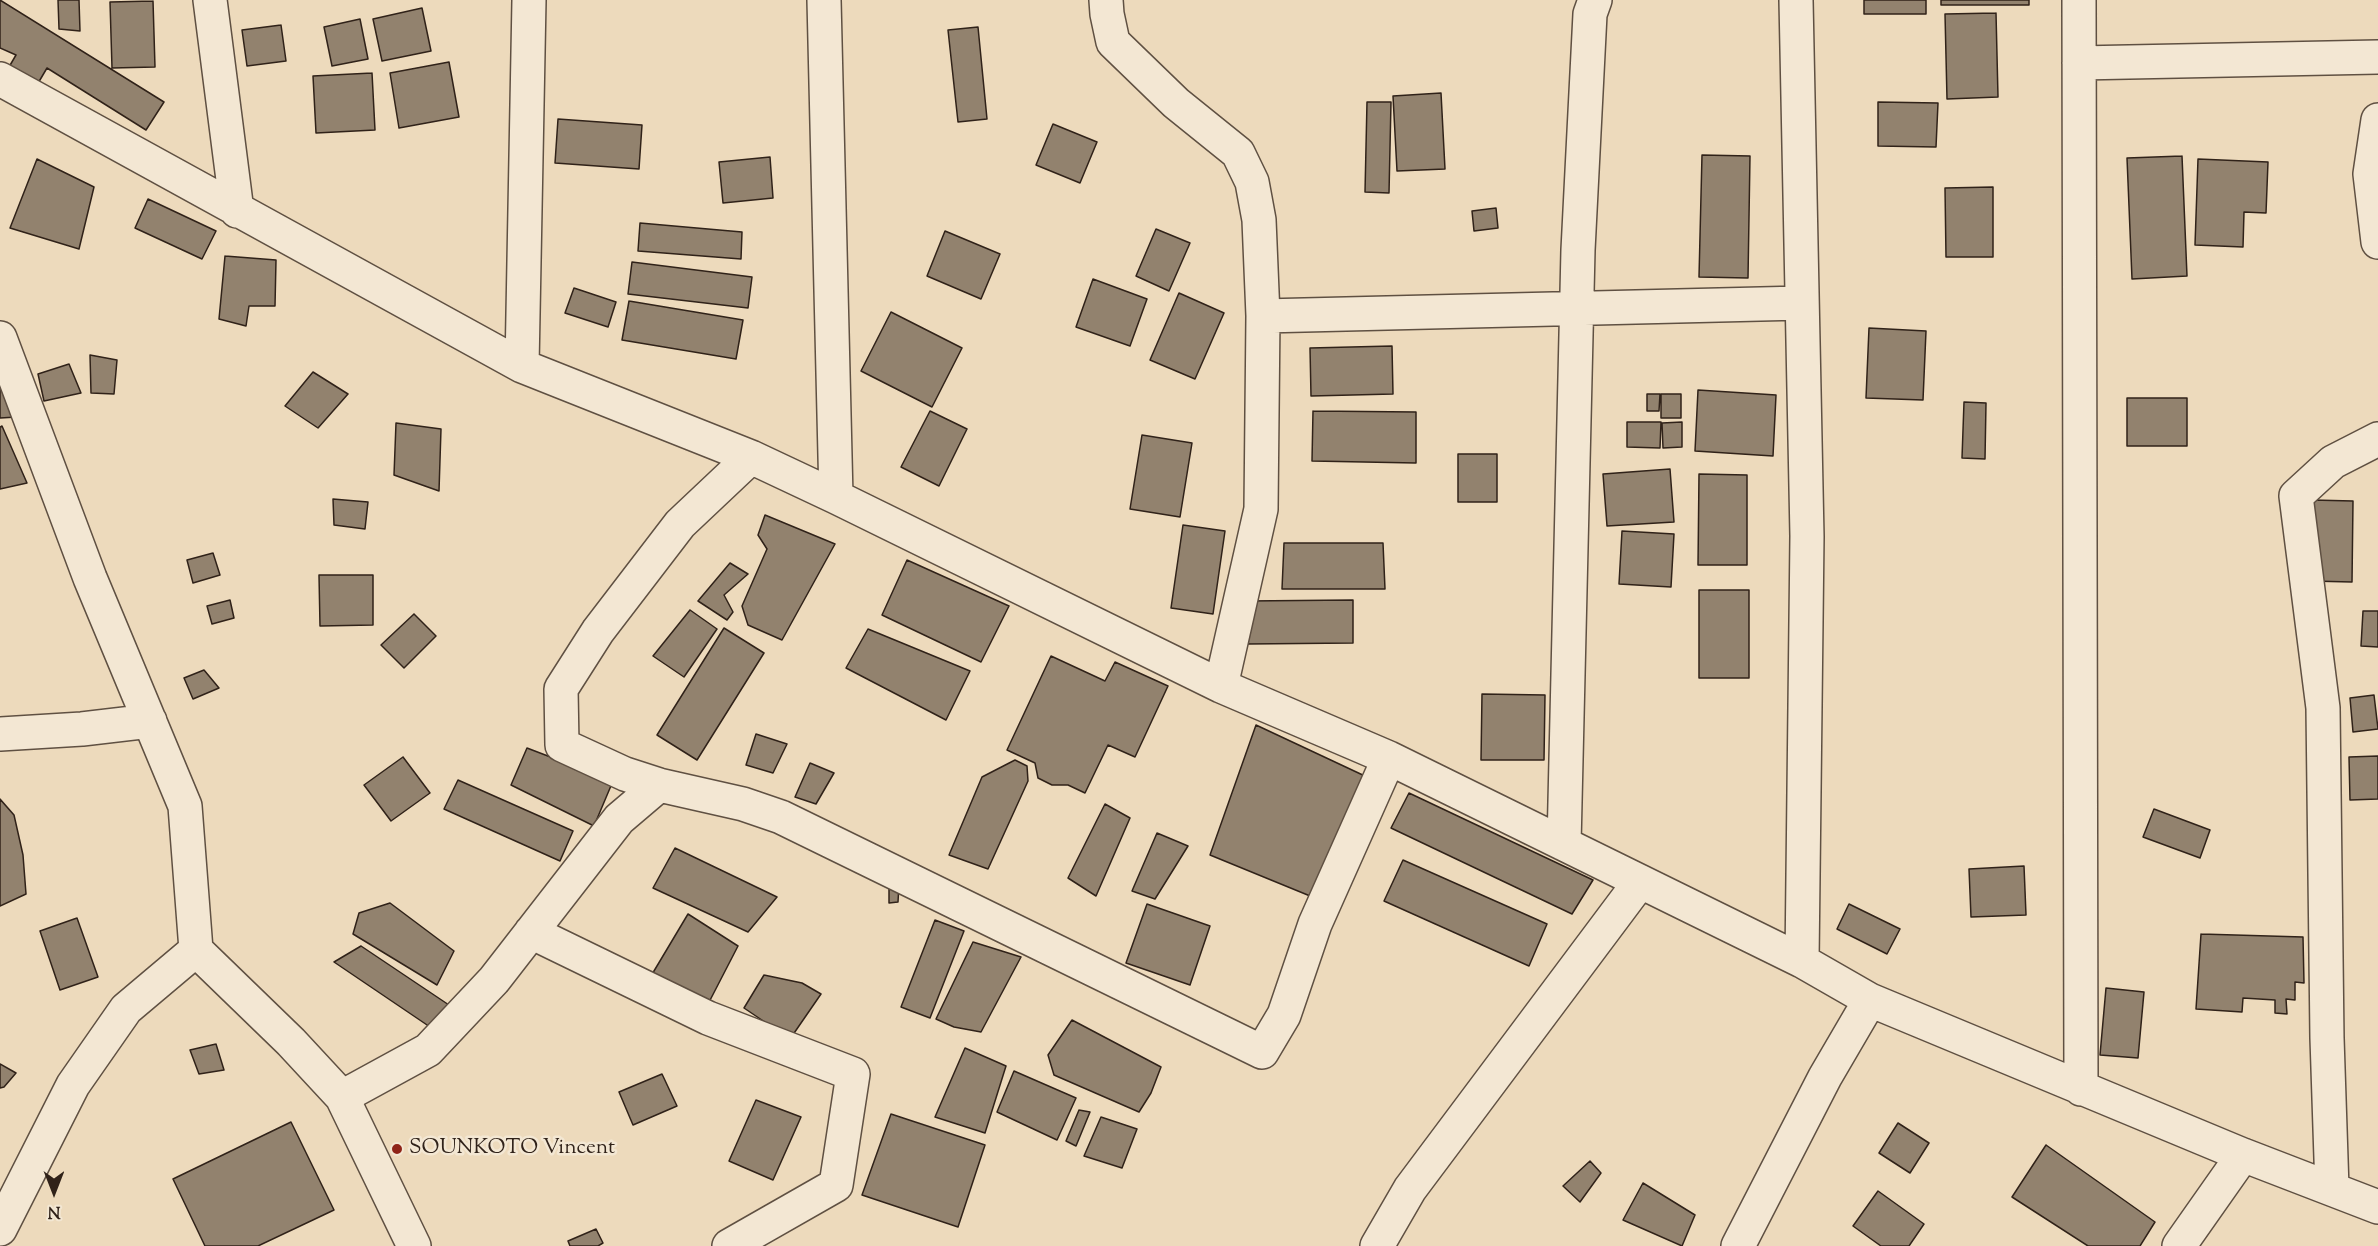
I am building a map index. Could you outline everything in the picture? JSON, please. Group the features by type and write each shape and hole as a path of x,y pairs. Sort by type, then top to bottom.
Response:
{"street":[{"path":"210,0 237,211"},
{"path":"522,366 529,0"},
{"path":"824,0 836,497"},
{"path":"1107,0 1107,14 1113,42 1176,104 1238,153 1252,182 1259,220 1263,316 1261,509 1221,686"},
{"path":"1564,844 1577,307 1590,14 1595,0"},
{"path":"1796,0 1807,536 1802,961"},
{"path":"2079,0 2081,1089"},
{"path":"2079,63 2378,57"},
{"path":"0,79 522,366 751,457 1221,686 1389,758 1802,961 1870,1000 2242,1155 2378,1207"},
{"path":"2378,120 2370,174 2378,242"},
{"path":"1263,316 1802,303"},
{"path":"0,338 90,578 185,806 196,950 291,1042 342,1096 414,1246"},
{"path":"2332,1189 2327,1038 2323,708 2296,496 2333,462 2378,439"},
{"path":"751,457 680,524 598,631 561,689 562,744 625,774 659,785 743,804 781,817 1262,1052 1284,1015 1315,924 1389,758"},
{"path":"0,734 82,729 150,721"},
{"path":"342,1096 428,1050 495,980 619,819 659,785"},
{"path":"1377,1246 1410,1189 1640,883"},
{"path":"531,932 708,1018 853,1074 836,1185 729,1246"},
{"path":"0,1229 73,1085 126,1009 196,950"},
{"path":"1738,1246 1825,1077 1870,1000"},
{"path":"2179,1246 2242,1155"}],"building":[{"path":"0,0 164,102 146,130 47,68 37,85 9,67 16,55 0,48"},
{"path":"58,0 79,0 80,31 59,29"},
{"path":"1864,0 1926,0 1926,14 1864,14"},
{"path":"1941,0 2029,0 2029,5 1941,5"},
{"path":"153,1 155,67 112,68 110,2"},
{"path":"422,8 431,51 382,61 373,19"},
{"path":"1996,13 1998,97 1947,99 1945,14"},
{"path":"360,19 368,59 332,66 324,27"},
{"path":"281,25 286,61 247,66 242,30"},
{"path":"978,27 987,119 958,122 948,30"},
{"path":"449,62 459,117 399,128 390,73"},
{"path":"372,73 375,130 316,133 313,76"},
{"path":"1441,93 1445,169 1397,171 1393,96"},
{"path":"1367,102 1391,102 1389,193 1365,192"},
{"path":"1878,102 1938,103 1936,147 1878,146"},
{"path":"558,119 642,125 639,169 555,163"},
{"path":"1053,124 1097,142 1080,183 1036,165"},
{"path":"1702,155 1750,156 1748,278 1699,277"},
{"path":"2182,156 2187,276 2132,279 2127,158"},
{"path":"770,157 773,198 723,203 719,162"},
{"path":"37,159 94,187 79,249 10,228"},
{"path":"2198,159 2268,162 2266,213 2244,212 2243,247 2195,245"},
{"path":"1993,187 1993,257 1946,257 1945,188"},
{"path":"148,199 216,231 202,259 135,228"},
{"path":"1496,208 1498,228 1474,231 1472,211"},
{"path":"640,223 742,232 741,259 638,251"},
{"path":"1156,229 1190,243 1169,291 1136,276"},
{"path":"945,231 1000,254 981,299 927,276"},
{"path":"225,256 276,260 275,306 249,306 246,326 219,319"},
{"path":"632,262 752,277 748,308 628,294"},
{"path":"1093,279 1147,299 1130,346 1076,327"},
{"path":"574,288 616,302 608,327 565,313"},
{"path":"1179,293 1224,313 1195,379 1150,360"},
{"path":"629,301 743,320 736,359 622,340"},
{"path":"891,312 962,348 932,407 861,371"},
{"path":"1869,328 1926,331 1923,400 1866,398"},
{"path":"1392,346 1393,394 1311,396 1310,348"},
{"path":"90,355 117,360 114,394 91,393"},
{"path":"69,364 81,393 44,401 38,374"},
{"path":"313,372 348,394 318,428 285,406"},
{"path":"0,379 17,417 0,418"},
{"path":"1698,390 1776,395 1773,456 1695,451"},
{"path":"1647,394 1660,394 1659,411 1647,411"},
{"path":"1661,394 1681,394 1681,418 1661,418"},
{"path":"2127,398 2187,398 2187,446 2127,446"},
{"path":"1964,402 1986,403 1985,459 1962,458"},
{"path":"930,411 967,429 939,486 901,467"},
{"path":"1313,411 1416,412 1416,463 1312,461"},
{"path":"1627,422 1661,422 1660,448 1627,447"},
{"path":"1682,422 1682,447 1663,448 1662,423"},
{"path":"396,423 441,429 439,491 394,475"},
{"path":"2,426 27,483 0,489 0,427"},
{"path":"1142,435 1192,443 1180,517 1130,509"},
{"path":"1458,454 1497,454 1497,502 1458,502"},
{"path":"1670,469 1674,522 1607,526 1603,474"},
{"path":"1699,474 1747,475 1747,565 1698,565"},
{"path":"333,499 368,502 365,529 334,525"},
{"path":"2312,500 2353,501 2352,582 2310,581"},
{"path":"765,515 835,544 782,640 748,625 742,606 767,549 758,535"},
{"path":"1183,525 1225,531 1213,614 1171,608"},
{"path":"1622,531 1674,534 1671,587 1619,584"},
{"path":"1284,543 1383,543 1385,589 1282,589"},
{"path":"213,553 220,575 193,583 187,560"},
{"path":"907,560 1009,606 981,662 882,615"},
{"path":"730,563 748,574 724,595 733,612 727,620 698,601"},
{"path":"319,575 373,575 373,625 320,626"},
{"path":"1699,590 1749,590 1749,678 1699,678"},
{"path":"230,600 234,618 212,624 207,606"},
{"path":"1353,600 1353,643 1247,644 1246,601"},
{"path":"690,610 717,629 684,677 653,656"},
{"path":"2363,611 2378,611 2378,647 2361,646"},
{"path":"414,614 436,636 404,668 381,645"},
{"path":"724,628 764,653 697,760 657,735"},
{"path":"868,629 970,671 946,720 846,668"},
{"path":"1051,656 1105,681 1115,662 1168,686 1135,757 1108,745 1085,793 1068,785 1052,785 1038,778 1035,763 1007,750"},
{"path":"204,670 219,688 193,699 184,678"},
{"path":"1482,694 1545,695 1544,760 1481,760"},
{"path":"2374,695 2378,729 2353,732 2350,698"},
{"path":"1256,725 1367,777 1315,898 1210,855"},
{"path":"756,734 787,744 773,773 746,765"},
{"path":"527,748 613,781 594,826 511,785"},
{"path":"2378,756 2378,799 2350,800 2349,757"},
{"path":"403,757 430,793 391,821 364,785"},
{"path":"1015,760 1027,766 1028,781 988,869 949,855 982,777"},
{"path":"810,763 834,773 816,804 795,797"},
{"path":"458,780 573,831 560,861 444,809"},
{"path":"1409,793 1593,880 1572,914 1391,828"},
{"path":"0,799 14,815 23,855 26,894 0,906"},
{"path":"1105,804 1130,818 1096,896 1068,878"},
{"path":"2154,809 2210,830 2200,858 2143,837"},
{"path":"1157,833 1188,846 1155,899 1132,891"},
{"path":"675,848 777,897 748,932 653,888"},
{"path":"1403,860 1547,924 1529,966 1384,901"},
{"path":"2024,866 2026,915 1971,917 1969,869"},
{"path":"899,884 898,902 889,903 889,888"},
{"path":"390,903 454,951 437,985 353,934 359,913"},
{"path":"1147,904 1210,926 1190,985 1126,963"},
{"path":"1849,904 1900,929 1887,954 1837,929"},
{"path":"688,914 738,946 706,1008 651,976"},
{"path":"77,918 98,977 60,990 40,931"},
{"path":"935,920 964,931 930,1018 901,1007"},
{"path":"2201,934 2303,937 2304,983 2295,982 2295,1000 2286,999 2287,1014 2275,1013 2275,1000 2243,998 2242,1012 2196,1009"},
{"path":"973,942 1021,957 981,1032 954,1027 936,1019"},
{"path":"361,946 449,1005 433,1029 334,962"},
{"path":"764,975 802,983 821,994 790,1039 744,1008"},
{"path":"2106,988 2144,992 2138,1058 2100,1055"},
{"path":"1072,1020 1161,1067 1151,1093 1139,1112 1054,1075 1048,1055"},
{"path":"216,1044 224,1070 199,1074 190,1050"},
{"path":"965,1048 1006,1066 985,1133 935,1117"},
{"path":"0,1064 16,1073 4,1087 0,1088"},
{"path":"1014,1071 1076,1098 1057,1140 997,1112"},
{"path":"662,1074 677,1106 633,1125 619,1092"},
{"path":"756,1100 801,1117 773,1180 729,1161"},
{"path":"1079,1110 1090,1112 1076,1146 1066,1141"},
{"path":"891,1114 985,1145 958,1227 862,1195"},
{"path":"1101,1117 1137,1129 1122,1168 1084,1156"},
{"path":"291,1122 334,1210 258,1246 205,1246 173,1179"},
{"path":"1898,1123 1929,1143 1910,1173 1879,1153"},
{"path":"2046,1145 2155,1222 2140,1246 2088,1246 2012,1197"},
{"path":"1590,1161 1601,1173 1580,1202 1563,1186"},
{"path":"1643,1183 1695,1215 1682,1246 1623,1220"},
{"path":"1878,1191 1924,1224 1909,1246 1881,1246 1853,1226"},
{"path":"596,1229 603,1243 598,1246 570,1246 568,1241"}],"place":[{"name":"SOUNKOTO Vincent","path":"397,1149"}]}
